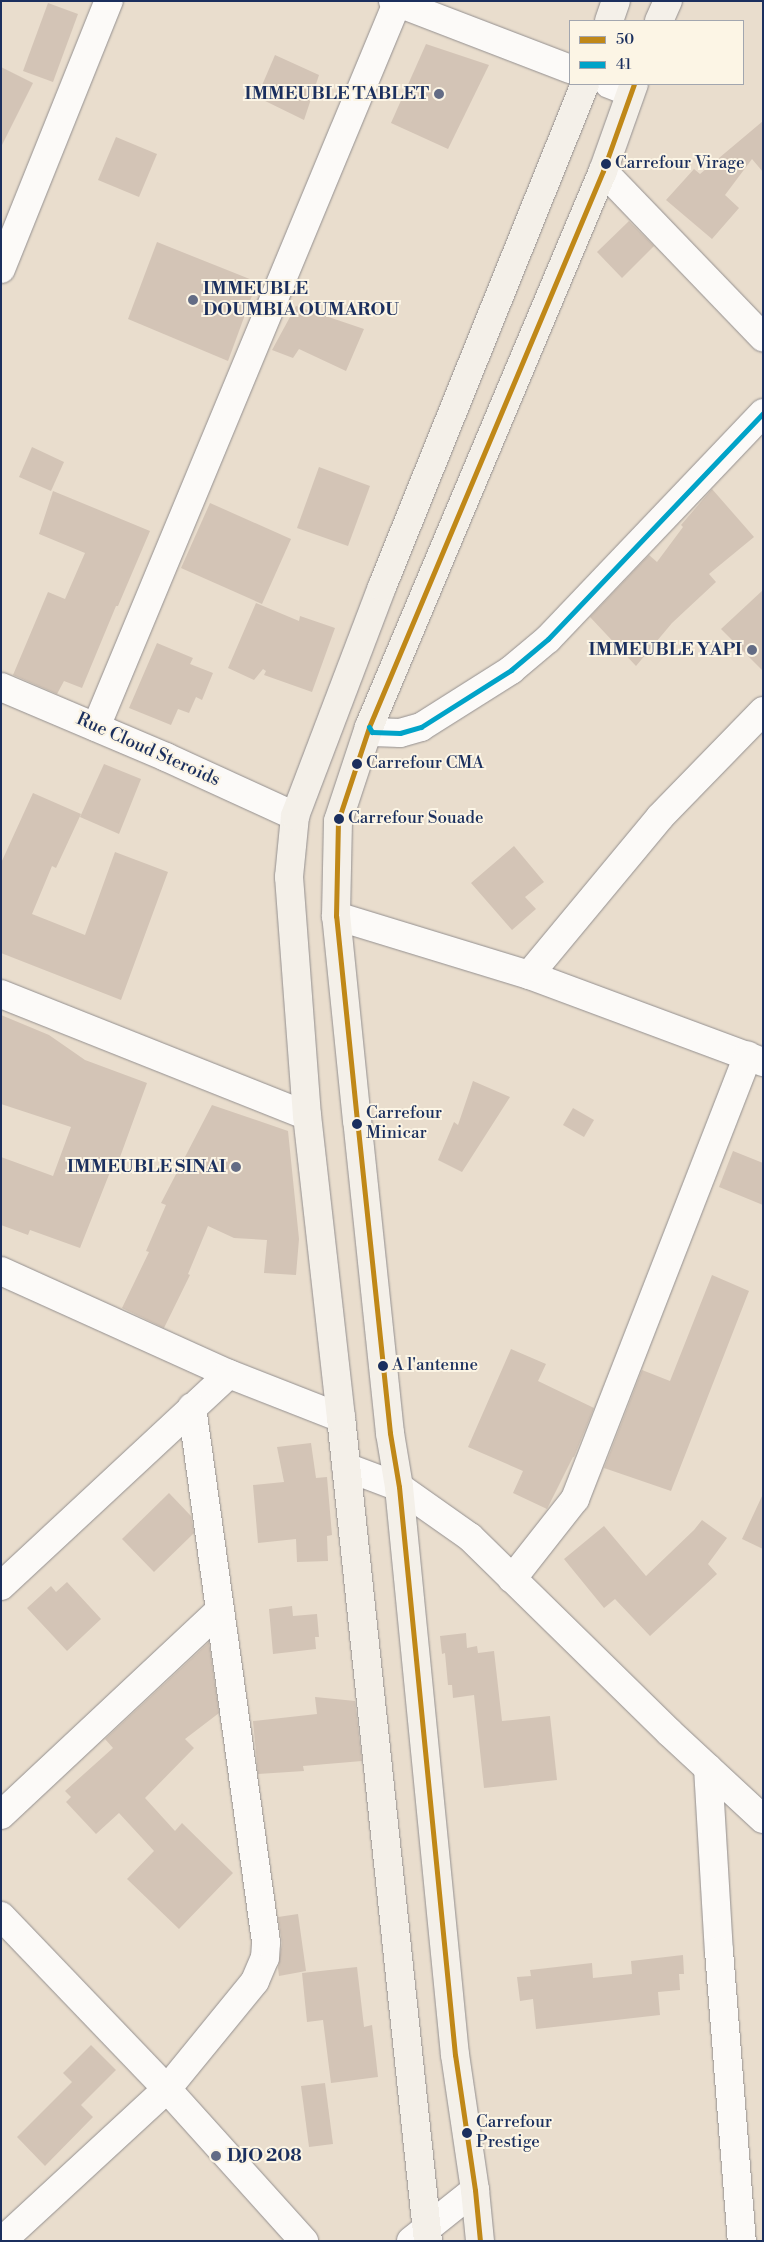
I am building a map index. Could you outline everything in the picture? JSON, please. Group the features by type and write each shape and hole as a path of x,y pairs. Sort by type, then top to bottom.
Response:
{"main road":[{"path":"609,20 616,1"},
{"path":"659,20 668,1"},
{"path":"422,2236 342,1418 307,1116 289,876 295,816 382,587 585,85"},
{"path":"480,2241 475,2190 455,2055 399,1487 389,1423 336,916 338,821 369,727 603,171 624,86"}],"street":[{"path":"1,269 109,1"},
{"path":"96,727 395,2 569,69"},
{"path":"603,171 763,337"},
{"path":"369,727 372,732 400,733 421,727 511,670 548,639 763,413"},
{"name":"Rue Cloud Steroids","path":"1,687 96,727 295,816"},
{"path":"529,975 660,817 763,711"},
{"path":"336,916 529,975 755,1059 575,1499 512,1579"},
{"path":"1,994 307,1116"},
{"path":"1,1271 229,1374 342,1418"},
{"path":"1,1586 229,1374"},
{"path":"2,2241 167,2089 256,1981 265,1958 266,1942 192,1407"},
{"path":"346,1467 399,1487 470,1537 763,1819"},
{"path":"1,1815 220,1610"},
{"path":"708,1768 719,1951 742,2241"},
{"path":"3,1920 167,2089 304,2241"},
{"path":"422,2236 475,2190"}],"building":[{"path":"48,3 78,14 53,82 23,71"},
{"name":"IMMEUBLE TABLET","path":"426,44 489,65 448,149 391,123"},
{"path":"275,55 319,75 304,120 257,97"},
{"path":"1,67 33,83 1,147"},
{"path":"763,121 763,172 752,159 725,195 739,208 712,239 666,200 694,169 700,174"},
{"path":"116,137 157,154 139,197 98,180"},
{"path":"629,221 654,246 622,278 597,252"},
{"name":"IMMEUBLE DOUMBIA OUMAROU","path":"157,242 257,282 228,361 128,319"},
{"path":"296,306 364,329 346,371 299,349 293,358 272,350"},
{"path":"32,447 64,462 51,491 19,477"},
{"path":"319,467 370,486 348,546 297,528"},
{"path":"712,489 754,537 709,574 716,582 672,623 636,666 590,617 649,555 657,562 683,527 681,525"},
{"path":"53,491 150,531 82,688 64,681 57,694 13,675 48,592 65,599 85,553 39,534"},
{"path":"210,503 291,539 262,604 181,568"},
{"name":"IMMEUBLE YAPI","path":"763,590 763,671 721,629"},
{"path":"256,603 299,621 300,616 335,628 312,692 264,675 266,671 263,669 254,680 228,668"},
{"path":"157,643 193,658 190,664 213,673 202,700 196,697 189,713 178,709 171,725 129,708"},
{"path":"104,764 141,779 119,834 80,817"},
{"path":"33,793 81,814 56,868 52,866 32,914 85,935 115,852 168,872 121,1000 1,953 1,863"},
{"path":"514,846 544,882 525,897 536,909 512,930 471,883"},
{"path":"1,1015 49,1035 85,1060 147,1083 116,1168 112,1167 80,1248 30,1230 28,1235 1,1225 1,1157 53,1176 71,1127 1,1104"},
{"path":"473,1081 510,1097 462,1172 438,1160 454,1122 458,1125"},
{"name":"IMMEUBLE SINAI","path":"212,1105 288,1131 299,1239 296,1275 264,1273 267,1240 234,1238 208,1226 188,1274 190,1275 164,1328 122,1308 149,1252 146,1251 166,1205 161,1203"},
{"path":"573,1108 594,1120 584,1137 563,1125"},
{"path":"733,1151 763,1163 763,1205 719,1187"},
{"path":"712,1275 749,1291 671,1491 604,1468 642,1370 670,1381"},
{"path":"511,1349 546,1364 538,1381 594,1408 574,1457 547,1509 513,1493 523,1471 468,1447"},
{"path":"311,1443 316,1478 327,1477 332,1535 327,1536 328,1561 297,1562 296,1539 258,1543 253,1485 284,1482 277,1447"},
{"path":"169,1493 191,1516 194,1533 154,1572 122,1539"},
{"path":"763,1494 763,1549 742,1539"},
{"path":"702,1520 727,1538 708,1564 717,1574 650,1636 615,1599 604,1608 564,1559 604,1526 646,1576"},
{"path":"67,1582 101,1619 67,1651 27,1608 51,1586 56,1592"},
{"path":"292,1606 293,1616 317,1614 319,1637 315,1637 316,1649 273,1654 269,1609"},
{"path":"466,1633 467,1648 477,1646 478,1653 494,1651 502,1721 550,1716 557,1780 484,1788 474,1695 453,1698 452,1685 448,1685 445,1653 442,1654 440,1636"},
{"path":"209,1642 219,1713 185,1739 194,1748 145,1798 175,1831 182,1823 233,1873 179,1929 127,1879 154,1851 119,1813 96,1834 66,1802 71,1797 65,1791 113,1748 105,1739"},
{"path":"315,1697 355,1701 362,1761 303,1766 304,1771 258,1774 253,1721 317,1714"},
{"path":"298,1914 306,1971 279,1976 278,1968 282,1943 278,1917"},
{"path":"683,1955 684,1974 679,1974 680,1990 658,1992 660,2015 536,2029 533,1999 520,2001 517,1977 531,1976 530,1970 592,1963 593,1978 632,1974 631,1961"},
{"path":"357,1967 364,2027 372,2025 378,2077 331,2083 323,2020 307,2022 302,1973"},
{"path":"91,2045 116,2070 81,2105 93,2117 45,2166 17,2137 72,2082 63,2073"},
{"path":"325,2083 333,2144 309,2147 301,2086"}],"transit line":[{"name":"50","path":"480,2241 475,2190 455,2055 399,1487 390,1433 336,916 338,821 369,727 603,171 634,85"},
{"name":"41","path":"369,727 372,732 400,733 421,727 511,670 548,639 763,413"}],"place":[{"name":"IMMEUBLE TABLET","path":"439,94"},
{"name":"Carrefour Virage","path":"606,164"},
{"name":"IMMEUBLE DOUMBIA OUMAROU","path":"193,300"},
{"name":"IMMEUBLE YAPI","path":"752,650"},
{"name":"Carrefour CMA","path":"357,764"},
{"name":"Carrefour Souade","path":"339,819"},
{"name":"Carrefour Minicar","path":"357,1124"},
{"name":"IMMEUBLE SINAI","path":"236,1167"},
{"name":"A l'antenne","path":"383,1366"},
{"name":"Carrefour Prestige","path":"467,2133"},
{"name":"DJO 208","path":"216,2156"}]}
